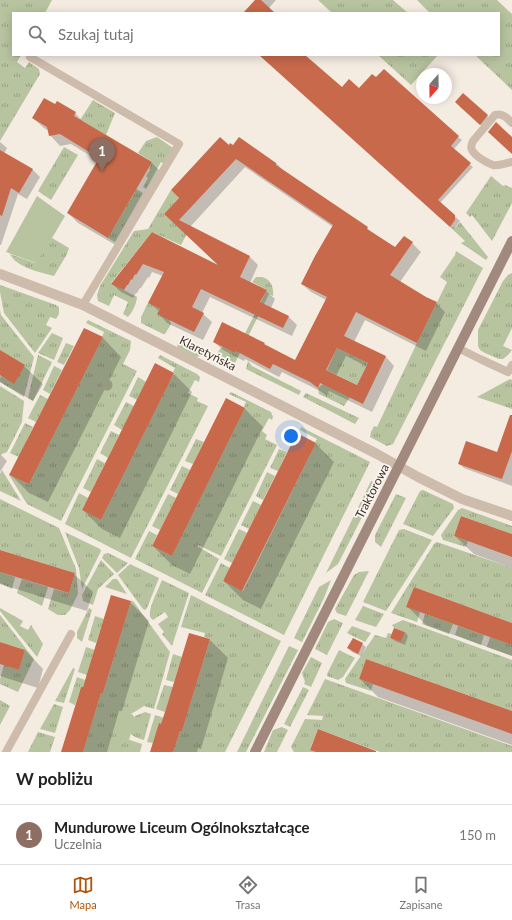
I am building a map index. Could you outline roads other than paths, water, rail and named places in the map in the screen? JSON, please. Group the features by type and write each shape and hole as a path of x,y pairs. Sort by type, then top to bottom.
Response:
{"main road":[{"name":"Traktorowa","path":"255,752 458,348 509,254 512,241"}],"street":[{"name":"Klaretyńska","path":"0,274 84,305 462,499 512,516"}],"lane":[{"path":"30,57 179,144 84,305"},
{"path":"512,123 503,115 495,115 471,145 472,150 482,160 493,165 512,162"},
{"path":"458,348 508,372 512,365"},
{"path":"6,752 70,634"}],"place":[{"name":"Mundurowe Liceum Ogólnokształcące","path":"102,171"}]}
